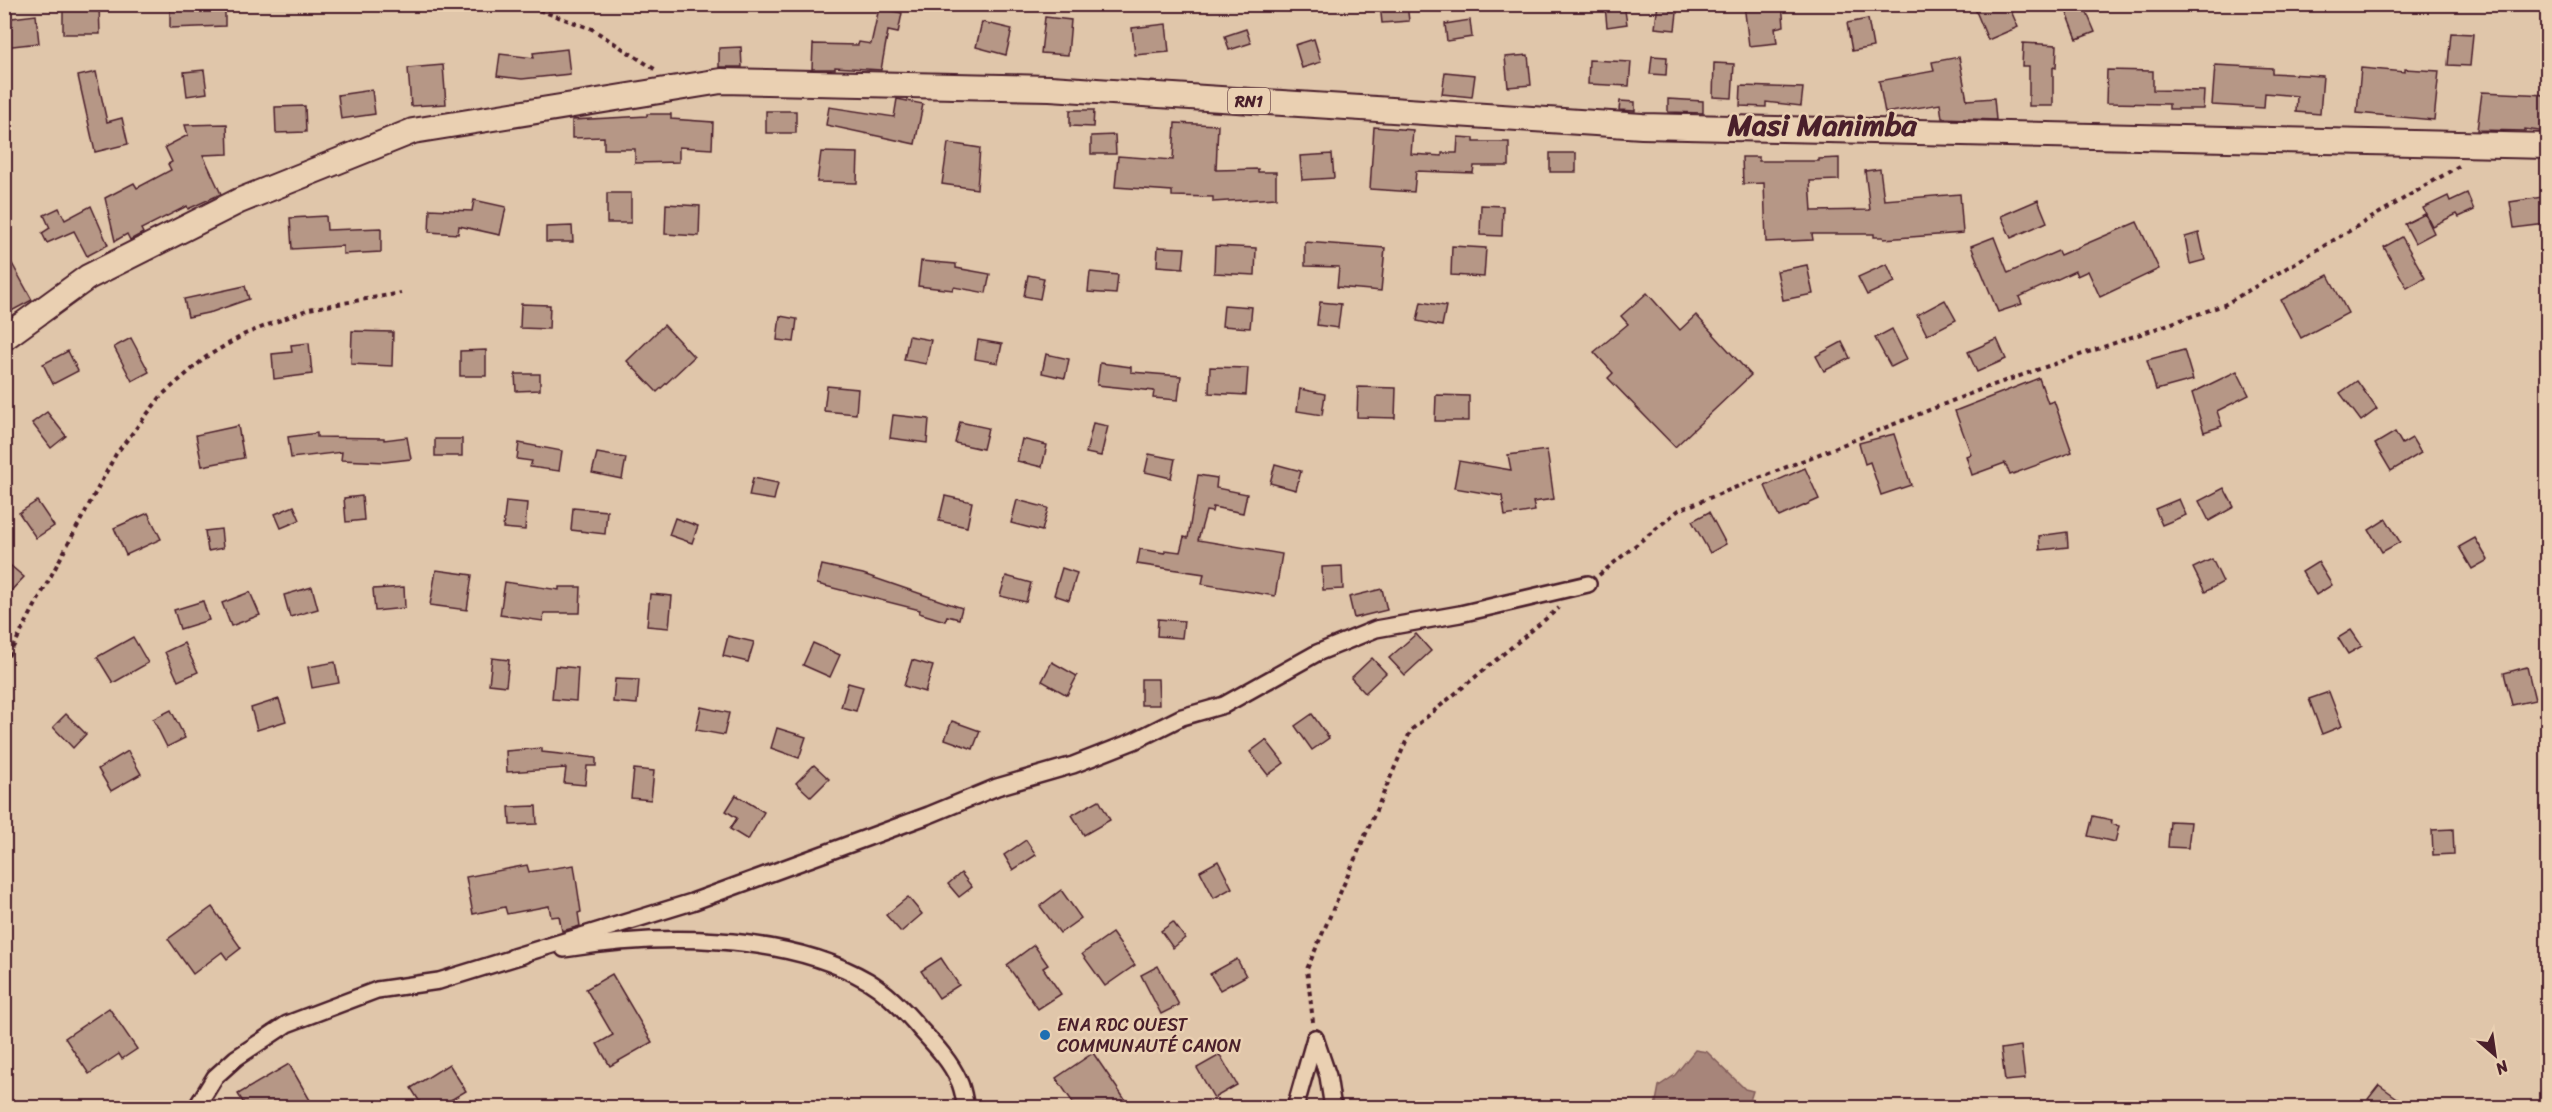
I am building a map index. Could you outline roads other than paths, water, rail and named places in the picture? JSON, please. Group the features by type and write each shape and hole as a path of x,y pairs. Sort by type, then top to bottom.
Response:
{"highway":[{"name":"RN1","path":"4,338 88,277 239,201 413,131 721,81 1050,88 1642,126 2547,146"}],"street":[{"path":"196,1107 215,1077 261,1040 288,1024 377,990 439,981 692,902 886,831 997,787 1073,765 1134,741 1182,717 1224,705 1317,654 1376,628 1460,614 1588,584"},
{"path":"513,957 583,946 657,940 769,946 829,962 868,981 885,993 915,1023 941,1052 960,1081 966,1107"},
{"path":"1295,1107 1315,1038 1328,1076 1333,1107"}],"place":[{"name":"ENA RDC OUEST COMMUNAUTÉ CANON","path":"1045,1035"}],"district":[{"name":"Masi Manimba","path":"1822,125"}]}
